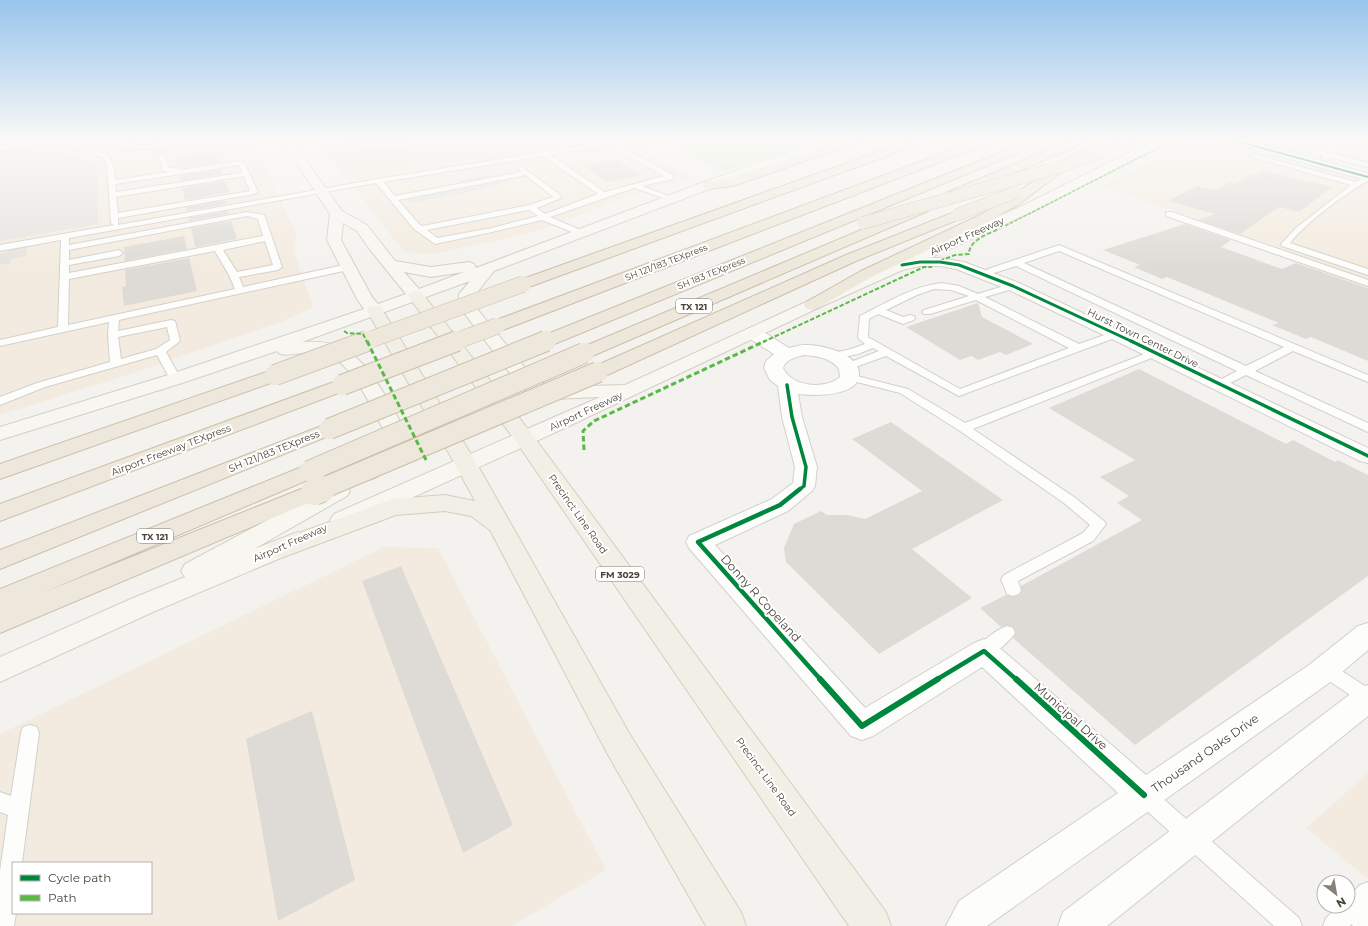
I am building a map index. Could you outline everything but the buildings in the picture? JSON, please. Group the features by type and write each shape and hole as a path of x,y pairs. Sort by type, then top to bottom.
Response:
{"highway":[{"path":"708,185 732,182"},
{"path":"693,222 734,199 773,182"},
{"path":"0,472 275,375 804,182"},
{"path":"699,250 758,219 849,182"},
{"name":"SH 121/183 TEXpress","path":"342,385 877,182"},
{"name":"SH 183 TEXpress","path":"546,341 935,182"},
{"name":"TX 121","path":"0,600 312,482 584,353 983,182"},
{"path":"736,263 863,223 1006,182"},
{"path":"0,622 312,482 598,372 851,258 957,215 1031,182"},
{"path":"812,305 866,274 983,219 1014,201 1040,182"},
{"name":"SH 121/183 TEXpress","path":"0,560 330,429 546,341"},
{"name":"Airport Freeway TEXpress","path":"0,513 342,385"}],"main road":[{"name":"Precinct Line Road","path":"315,182 337,214 362,228 416,296 524,438 872,926"},
{"path":"0,434 175,379 375,311 716,182"},
{"name":"Airport Freeway","path":"0,670 162,597 280,549 560,423 812,305 1029,208 1080,182"},
{"path":"337,214 334,240 348,267 466,464 618,744 727,926"},
{"path":"390,265 411,270 432,272 464,268 536,251"},
{"path":"489,269 467,294 466,305 528,384 551,393 632,390"},
{"path":"162,597 188,574 366,476 384,456 397,435 356,368 343,355 330,349 310,347 242,356"},
{"path":"280,549 393,507 445,503 478,510 500,526"}],"street":[{"name":"Hurst Town Center Drive","path":"963,238 957,247 965,258 991,271 1013,286"},
{"name":"Hurst Town Center Drive","path":"902,264 940,262 959,265 1013,286 1368,456"},
{"path":"753,333 786,354"},
{"path":"799,351 814,351 843,367 844,383 836,388 811,391 787,385 778,379 774,372 774,365 778,359 786,354 799,351"},
{"name":"Donny R Copeland","path":"787,385 792,417 806,466 804,486 780,505 698,542 862,726 996,642"},
{"name":"Thousand Oaks Drive","path":"965,926 972,914 1325,669 1368,634"},
{"name":"Municipal Drive","path":"996,642 1144,795"},
{"path":"1077,926 1368,698"}],"lane":[{"path":"115,227 111,183 116,182"},
{"path":"114,216 141,201 212,182"},
{"path":"250,182 253,189"},
{"path":"0,256 1,247 371,182"},
{"path":"379,182 417,227 435,241 492,230 544,217 604,195 649,182"},
{"path":"393,199 480,182"},
{"path":"420,228 531,207 556,198 556,196 539,182"},
{"path":"584,182 604,195"},
{"path":"1349,182 1355,184"},
{"path":"1358,182 1291,236 1285,244 1368,272"},
{"path":"634,186 673,199"},
{"path":"112,195 141,201 254,192 253,189"},
{"path":"160,195 171,203 253,189"},
{"path":"531,207 544,217 582,234"},
{"path":"191,214 191,225"},
{"path":"65,248 247,214 261,217 278,267 234,275"},
{"path":"1169,214 1368,283"},
{"path":"63,330 65,236"},
{"path":"64,277 268,238"},
{"path":"218,248 234,275 240,291"},
{"path":"991,271 1058,248 1368,379"},
{"path":"64,263 119,253"},
{"path":"1015,262 1368,428"},
{"path":"0,343 348,267"},
{"path":"1078,348 964,290 941,286 926,288 864,318 863,338 959,393 1116,334"},
{"path":"927,312 1013,286"},
{"path":"879,311 903,321 910,318"},
{"path":"114,318 113,335 116,364"},
{"path":"0,402 41,385 160,351 175,341 171,323 113,335"},
{"path":"843,367 854,352 874,344"},
{"path":"1220,384 1292,348"},
{"path":"160,351 175,379"},
{"path":"843,367 887,352"},
{"path":"964,428 1155,353"},
{"path":"843,367 904,391 964,428 1069,500 1099,524 1088,537 1009,579 1013,590"},
{"path":"1325,669 1368,698"},
{"path":"3,926 30,733"},
{"path":"1144,795 1291,926"},
{"path":"0,802 19,808"},
{"path":"1356,905 1368,894"},
{"path":"1356,913 1368,924"},
{"path":"1334,926 1346,914"}],"shaded area":[{"path":"0,182 272,182 296,233 294,253 313,307 286,320 127,375 0,415"},
{"path":"0,182 97,182 98,224 0,241"},
{"path":"350,182 679,182 660,186 627,197 534,232 434,254 404,252"},
{"path":"459,182 499,182 502,185 411,203 404,194 460,184"},
{"path":"1110,182 1368,182 1368,279 1103,186"},
{"path":"27,246 26,256 11,259 10,263 0,265 0,254 8,252 9,250"},
{"path":"384,547 438,548 606,870 512,926 0,926 0,734"},
{"path":"1368,773 1368,879 1306,828"}],"marked path":[{"path":"943,262 942,260 955,255 969,254 969,249 975,241 1091,182"},
{"path":"584,450 583,431 594,421 924,267 932,267"},
{"path":"344,331 347,333 363,334 426,460"}],"cycle path":[{"path":"902,265 920,262 940,262 959,265 1013,286 1368,456"},
{"path":"787,385 792,417 806,467 804,486 780,505 698,542 862,726 984,651 1144,795"}]}
